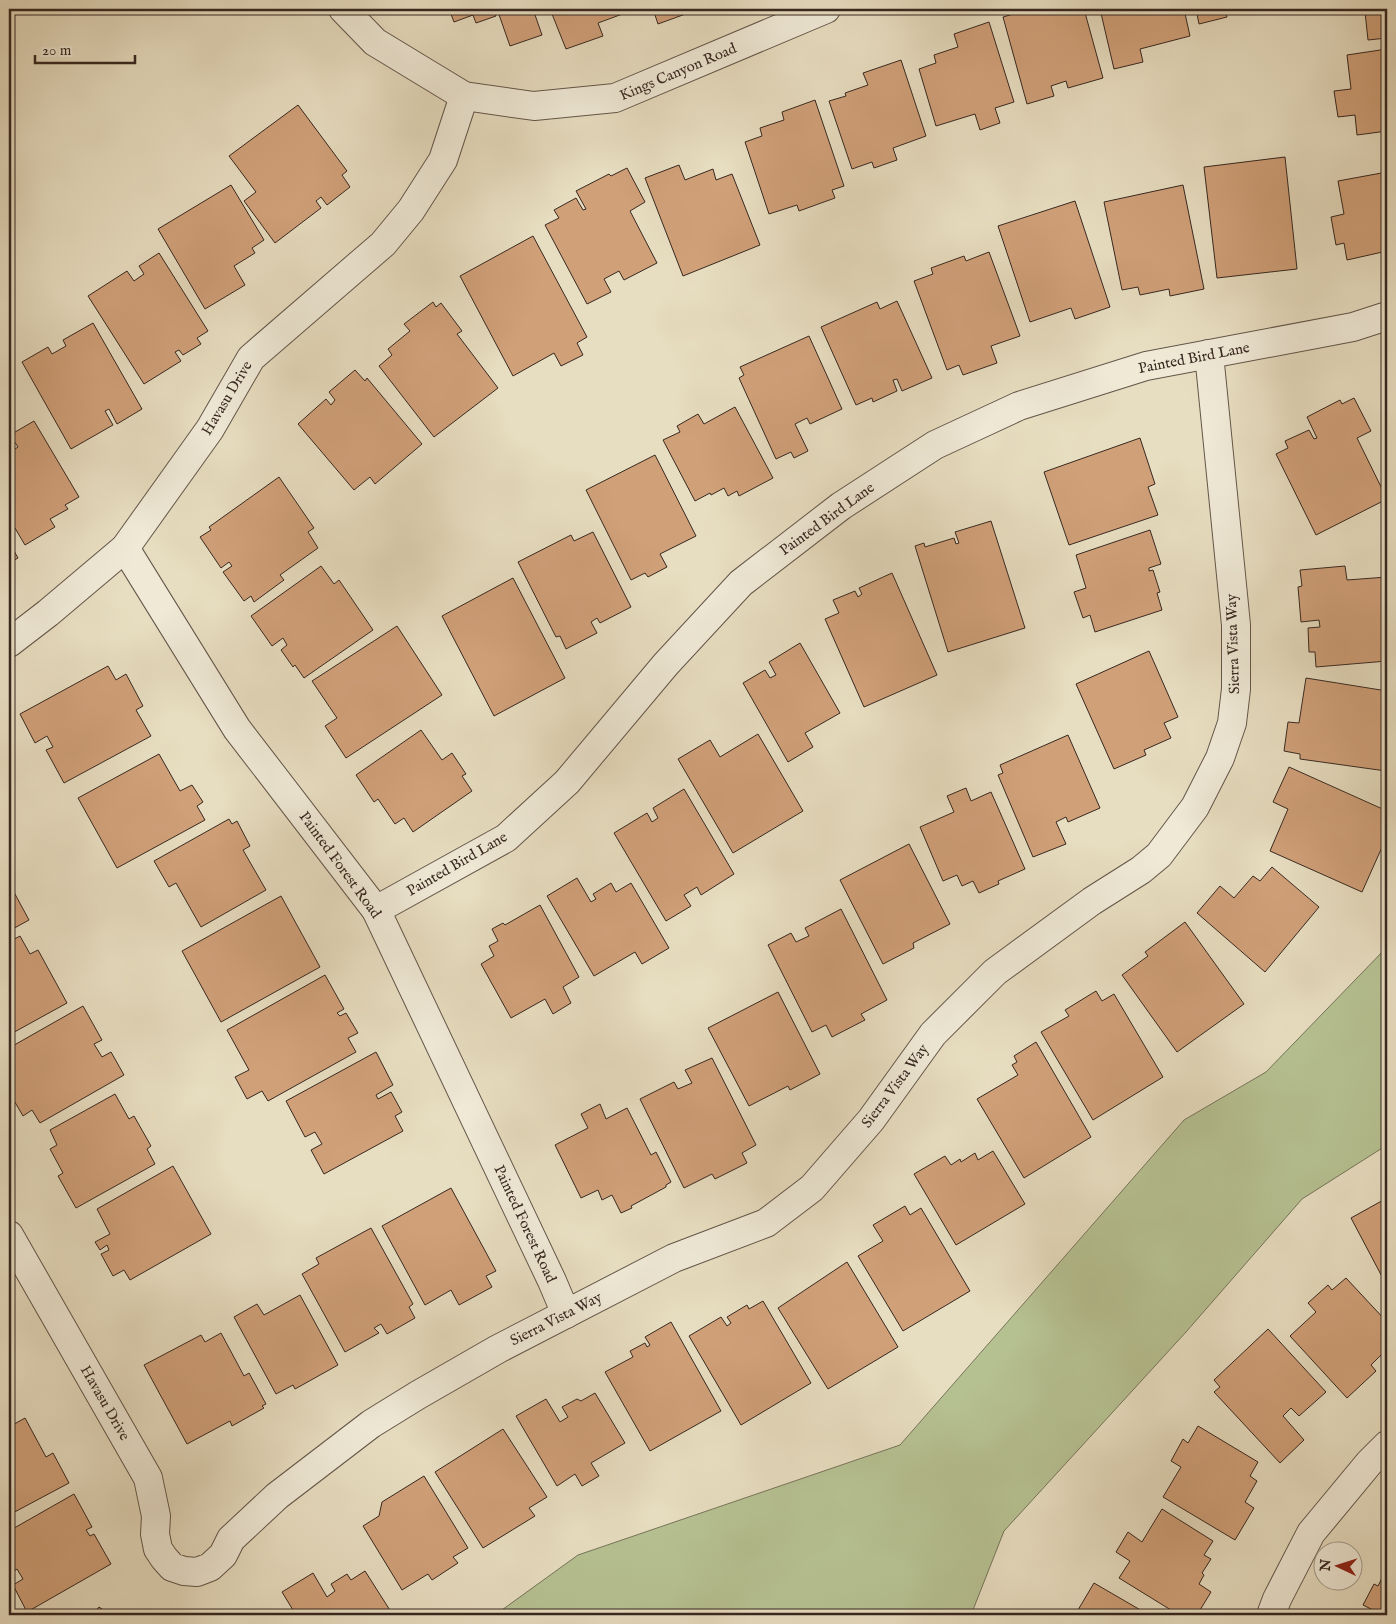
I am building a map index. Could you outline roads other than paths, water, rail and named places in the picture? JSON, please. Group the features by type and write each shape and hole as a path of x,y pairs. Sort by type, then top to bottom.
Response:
{"street":[{"name":"Kings Canyon Road","path":"343,9 376,42 464,96 534,106 615,98 826,9"},
{"name":"Havasu Drive","path":"9,643 126,548 210,429 251,358 382,244 411,210 443,160 464,96"},
{"name":"Painted Bird Lane","path":"376,910 506,838 567,782 666,664 741,583 841,506 935,445 1018,406 1146,366 1353,327 1387,316"},
{"name":"Sierra Vista Way","path":"184,1571 197,1572 210,1567 223,1555 231,1539 277,1496 371,1424 418,1395 490,1354 674,1258 766,1223 812,1188 871,1120 933,1034 995,972 1092,901 1141,870 1159,855 1195,807 1220,758 1232,723 1236,689 1236,625 1209,354"},
{"name":"Painted Forest Road","path":"126,548 237,729 376,910 566,1314"},
{"name":"Havasu Drive","path":"9,1235 148,1478 156,1516 155,1534 158,1549 172,1567 184,1571"},
{"path":"1271,1615 1277,1599 1311,1533 1369,1463 1387,1445"}]}
